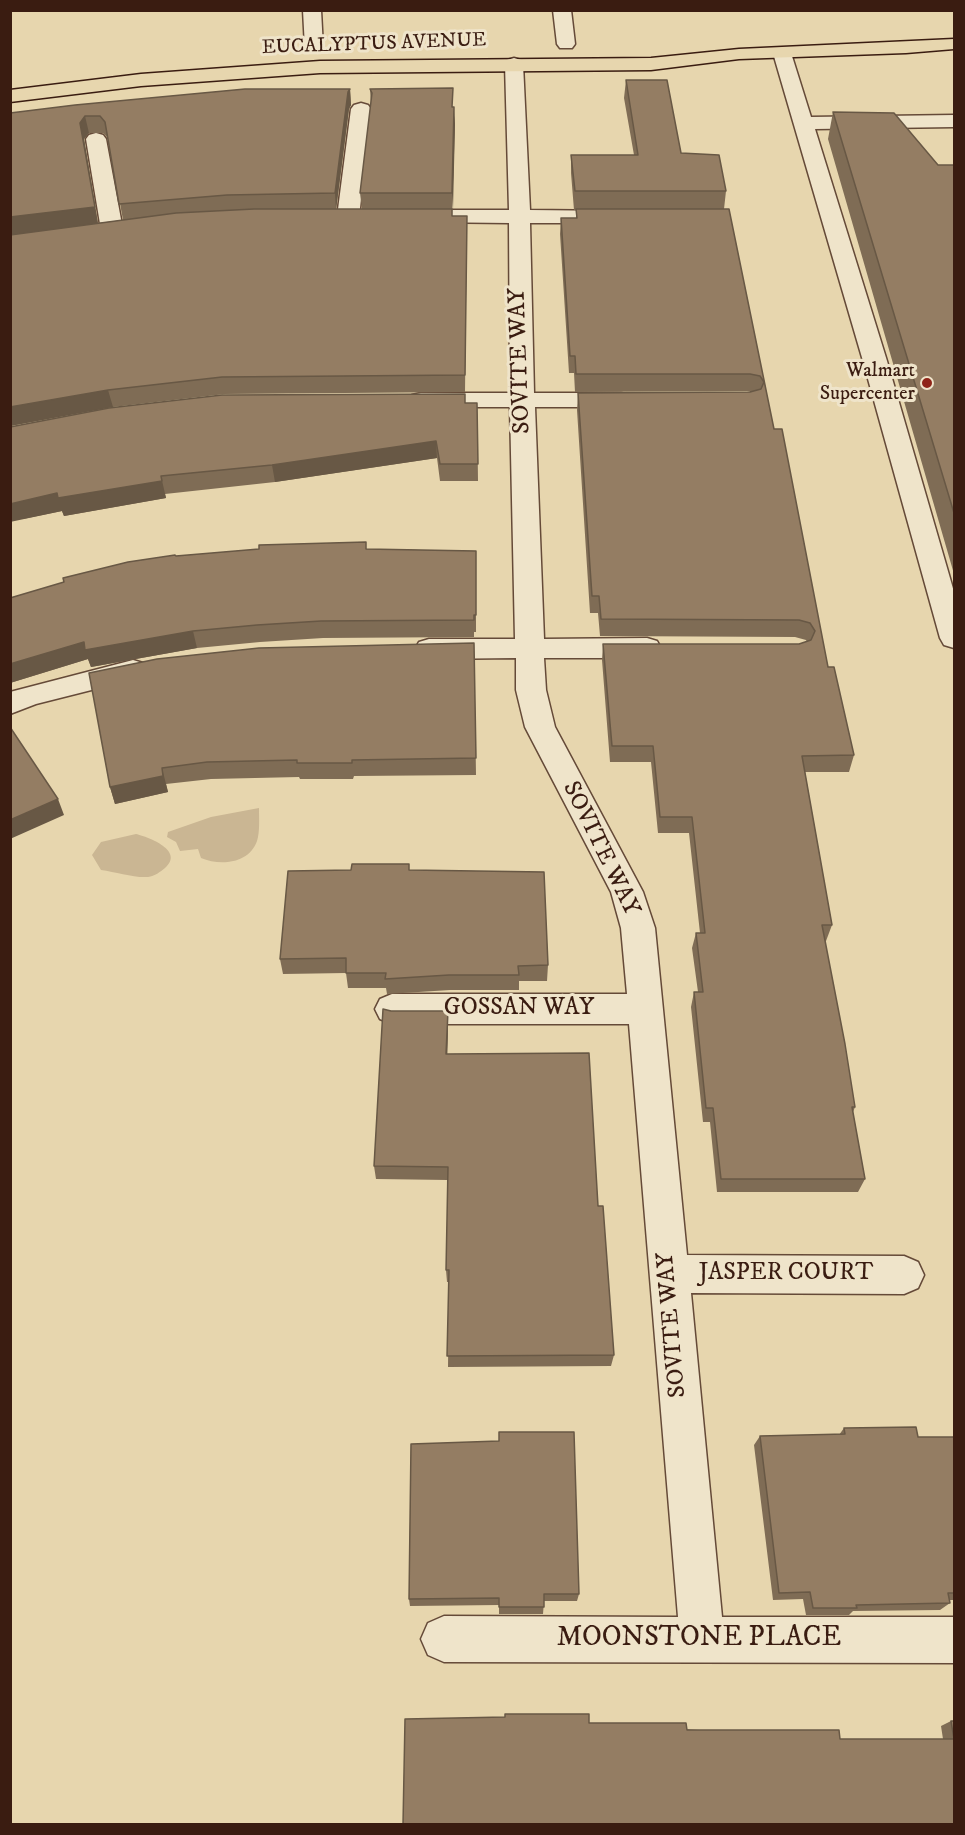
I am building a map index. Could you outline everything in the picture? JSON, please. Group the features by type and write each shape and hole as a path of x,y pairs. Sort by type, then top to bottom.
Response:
{"main road":[{"path":"543,44 587,44"},
{"path":"262,71 340,57 549,53 562,50 566,44"},
{"name":"EUCALYPTUS AVENUE","path":"10,96 141,80 351,66 651,64 739,54 954,44"},
{"name":"EUCALYPTUS AVENUE","path":"661,45 739,54"},
{"name":"EUCALYPTUS AVENUE","path":"293,49 337,47"}],"street":[{"path":"312,10 314,48"},
{"path":"562,10 566,44"},
{"path":"782,53 875,361 954,638"},
{"name":"SOVITE WAY","path":"514,64 520,185 519,287 531,690 540,727 627,892 638,928 702,1639"},
{"path":"325,217 358,217 361,109"},
{"path":"803,123 954,121"},
{"path":"96,139 102,231 134,227"},
{"path":"401,216 636,218"},
{"path":"404,400 640,400"},
{"path":"408,650 528,647 668,648"},
{"path":"10,704 99,677 157,665"},
{"name":"GOSSAN WAY","path":"392,1009 646,1009"},
{"name":"JASPER COURT","path":"668,1274 904,1275"},
{"name":"MOONSTONE PLACE","path":"444,1639 954,1640"}],"shaded area":[{"path":"259,808 257,841 253,849 241,859 225,862 209,861 201,858 198,849 180,851 176,842 167,837 168,832 211,817"},
{"path":"136,834 149,838 168,851 171,856 170,862 165,868 148,877 101,870 92,855 101,842"}],"building":[{"path":"626,80 667,80 681,153 719,155 726,191 575,191 571,155 638,155"},
{"path":"453,88 452,193 360,193 372,93 370,89"},
{"path":"245,89 350,89 335,193 227,195 119,204 105,122 100,116 85,116 80,123 95,207 10,217 10,113"},
{"name":"Walmart Supercenter","path":"833,112 894,113 938,165 954,165 954,513"},
{"path":"254,209 452,209 452,216 467,216 465,375 222,377 108,390 10,407 10,235 176,213"},
{"path":"576,209 729,209 774,429 782,429 828,667 834,667 854,755 802,756 832,925 822,925 845,1044 855,1107 852,1107 865,1179 721,1179 713,1108 706,1108 694,992 703,992 696,933 705,933 692,817 660,817 653,746 612,746 603,644 799,644 811,640 815,631 810,623 799,620 601,619 599,596 592,596 578,393 750,392 761,389 764,382 760,376 750,374 576,374 575,356 570,356 561,218 577,218"},
{"path":"465,394 465,403 477,403 478,464 440,464 436,441 272,465 161,476 162,481 58,498 57,493 10,504 10,427 109,408 222,395"},
{"path":"366,542 366,549 476,551 476,615 474,615 474,620 321,621 193,631 85,650 84,642 10,664 10,598 64,582 63,578 128,562 175,555 259,549 259,545"},
{"path":"474,643 476,758 352,760 352,763 297,763 297,760 207,762 162,768 163,776 110,787 89,673 157,659 259,648"},
{"path":"10,727 58,799 10,820"},
{"path":"352,864 409,864 409,870 544,872 548,965 518,966 519,975 449,975 385,979 386,973 346,973 346,958 280,959 288,871 351,870"},
{"path":"383,1009 448,1011 446,1054 589,1053 598,1206 603,1206 614,1355 447,1356 448,1167 374,1166"},
{"path":"916,1427 918,1437 954,1437 954,1593 948,1593 950,1603 813,1608 810,1592 779,1593 760,1436 845,1434 844,1428"},
{"path":"499,1432 574,1432 579,1594 544,1594 544,1607 499,1607 499,1598 409,1599 411,1444 499,1441"},
{"path":"505,1714 589,1714 589,1723 686,1723 687,1730 839,1730 840,1739 954,1739 954,1824 403,1824 405,1719 505,1717"},
{"path":"951,1721 954,1721 954,1739"}],"place":[{"name":"Walmart Supercenter","path":"927,383"}]}
